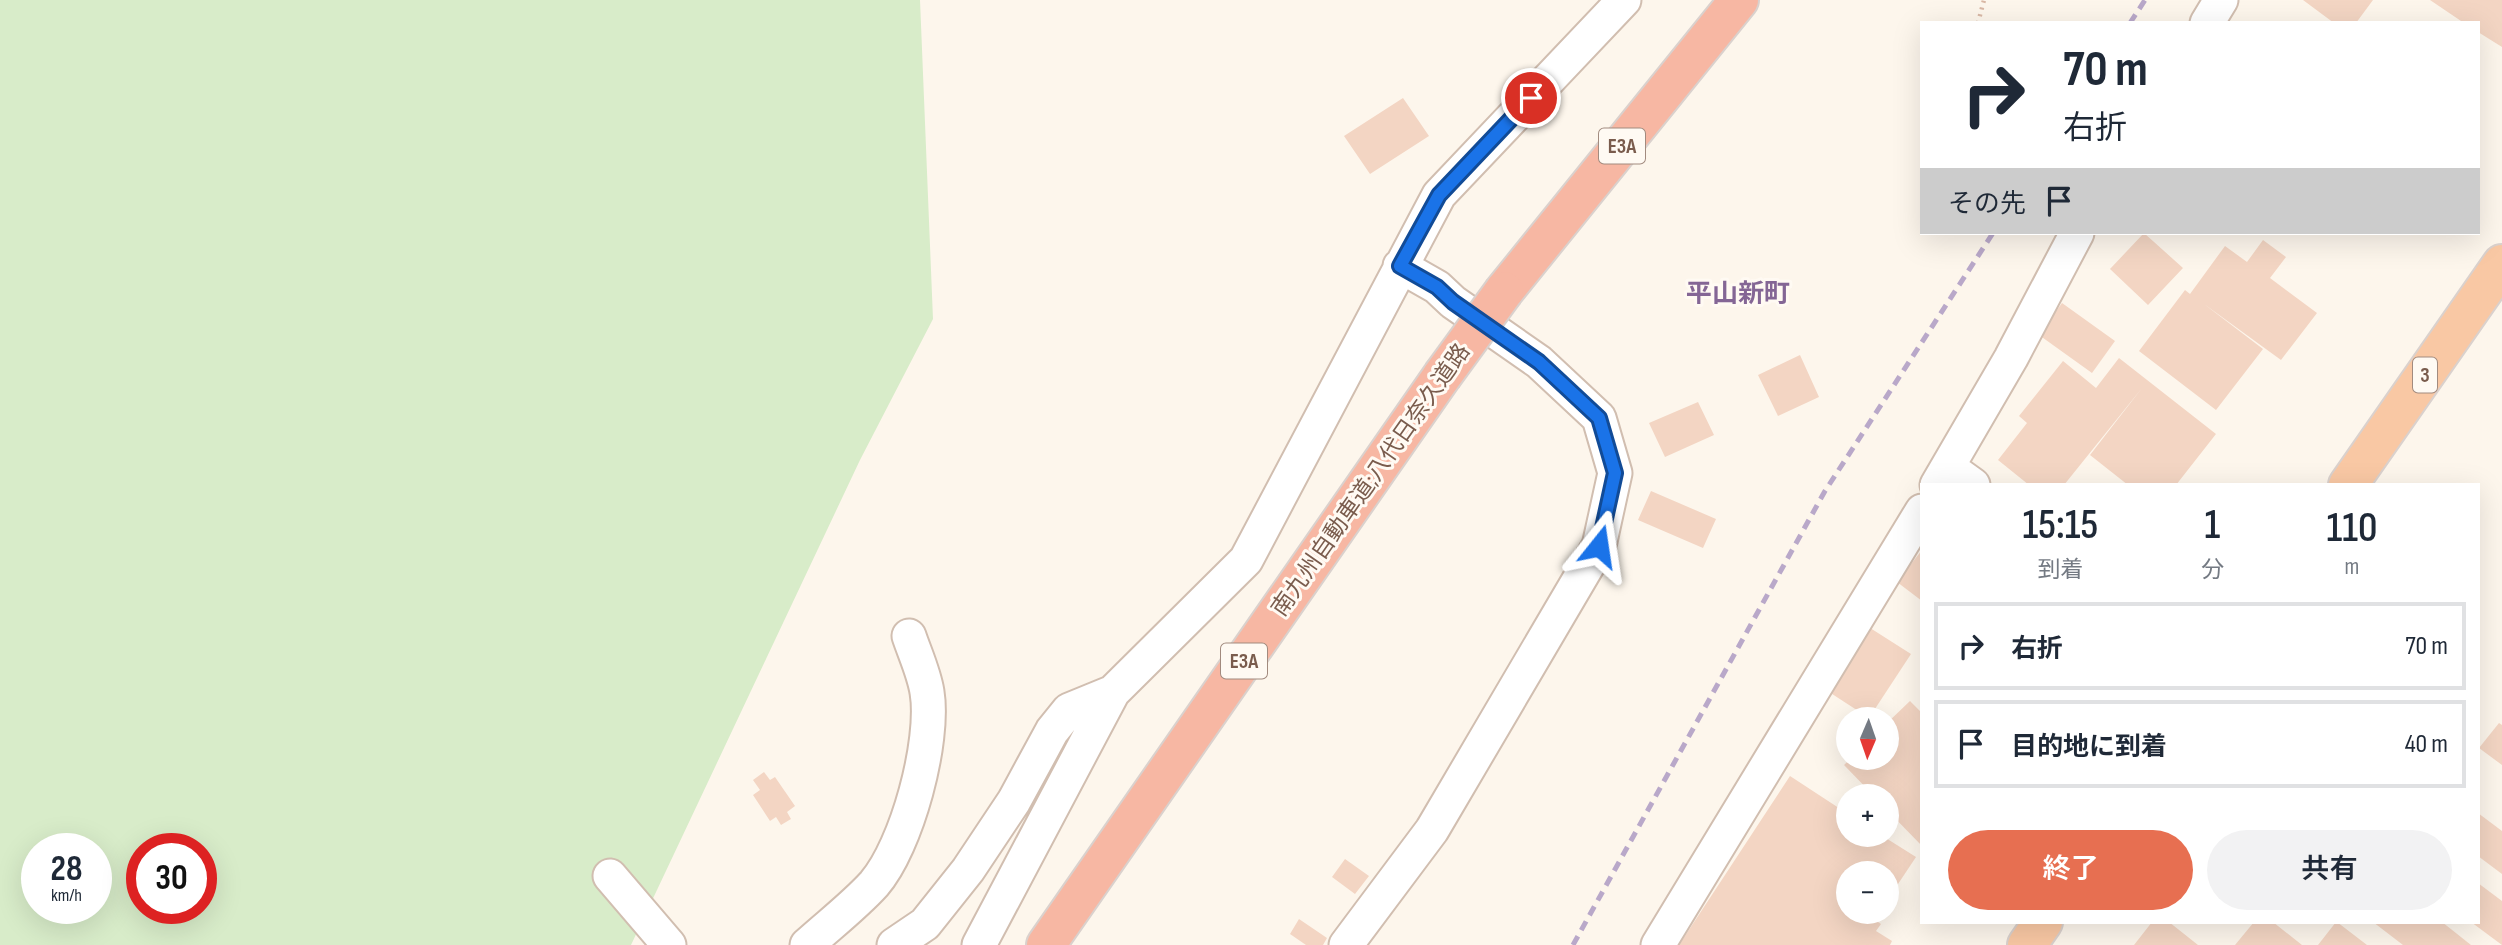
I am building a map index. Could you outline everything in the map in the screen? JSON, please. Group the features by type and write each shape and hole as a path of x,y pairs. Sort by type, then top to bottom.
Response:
{"highway":[{"name":"南九州自動車道;八代日奈久道路","path":"1046,945 1705,0"},
{"name":"南九州自動車道;八代日奈久道路","path":"1504,291 1739,0"},
{"name":"3","path":"2349,483 2502,264"},
{"path":"2027,945 2042,924"}],"street":[{"path":"979,945 1113,692 1246,560 1439,195 1624,0"},
{"path":"2208,21 2221,0"},
{"path":"1953,479 2011,358 2076,235"},
{"path":"1346,945 1432,830 1599,546 1615,473 1599,418 1539,362 1453,302 1437,287 1400,266"},
{"path":"1658,945 1920,514"},
{"path":"807,945 875,882 902,837 919,784 928,712 927,691 909,636"},
{"path":"894,945 925,924 968,870 1014,801 1052,731 1069,710 1113,692"},
{"path":"610,876 669,945"}],"path":[{"path":"1979,21 1984,0"}],"green space":[{"path":"0,0 920,0 933,319 860,460 631,945 0,945"}],"building":[{"path":"2303,0 2373,0 2357,21 2331,21"},
{"path":"2430,0 2502,0 2502,47 2480,33 2480,21 2461,21"},
{"path":"1403,98 1429,136 1370,174 1344,136"},
{"path":"2142,235 2146,235 2183,268 2148,305 2110,269"},
{"path":"2263,240 2286,257 2270,278 2317,313 2281,360 2204,304 2263,349 2216,410 2139,351 2185,290 2190,294 2225,246 2247,262"},
{"path":"2062,303 2115,341 2092,373 2039,335"},
{"path":"1800,355 1819,397 1778,416 1758,375"},
{"path":"2119,358 2216,434 2178,483 2125,483 2090,455 2142,388 2066,483 2027,483 1998,460 2027,423 2019,416 2063,361 2096,388"},
{"path":"1698,402 1714,435 1665,457 1649,423"},
{"path":"1651,491 1716,519 1703,548 1638,520"},
{"path":"1920,553 1920,599 1897,582"},
{"path":"1867,626 1911,654 1876,707 1852,707 1826,690"},
{"path":"1910,701 1920,711 1920,844 1899,822 1899,784 1862,784 1849,770 1899,770 1899,712"},
{"path":"2499,723 2502,725 2502,765 2480,747"},
{"path":"764,772 770,780 775,777 795,806 787,812 791,819 781,825 776,817 770,821 753,795 760,790 753,780"},
{"path":"1790,776 1836,806 1836,847 1899,846 1916,857 1899,882 1899,861 1836,861 1836,924 1881,924 1876,931 1892,941 1890,945 1679,945"},
{"path":"2480,814 2502,831 2502,874 2480,858"},
{"path":"1345,859 1369,876 1355,894 1332,877"},
{"path":"2480,884 2502,901 2502,945 2474,924 2480,924"},
{"path":"1299,919 1327,938 1323,945 1306,945 1290,934"},
{"path":"2150,924 2172,924 2198,945 2134,945"},
{"path":"2252,924 2276,924 2302,945 2235,945"},
{"path":"2334,924 2340,924 2367,945 2318,945"},
{"path":"2376,924 2445,924 2471,945 2403,945"}],"railway":[{"path":"2131,21 2145,0"},
{"path":"1573,945 1825,491 1992,235"}],"district":[{"name":"平山新町","path":"1738,294"}],"route":[{"path":"1531,98 1439,195 1400,266 1437,287 1453,302 1539,362 1599,418 1615,473 1599,546"}]}
